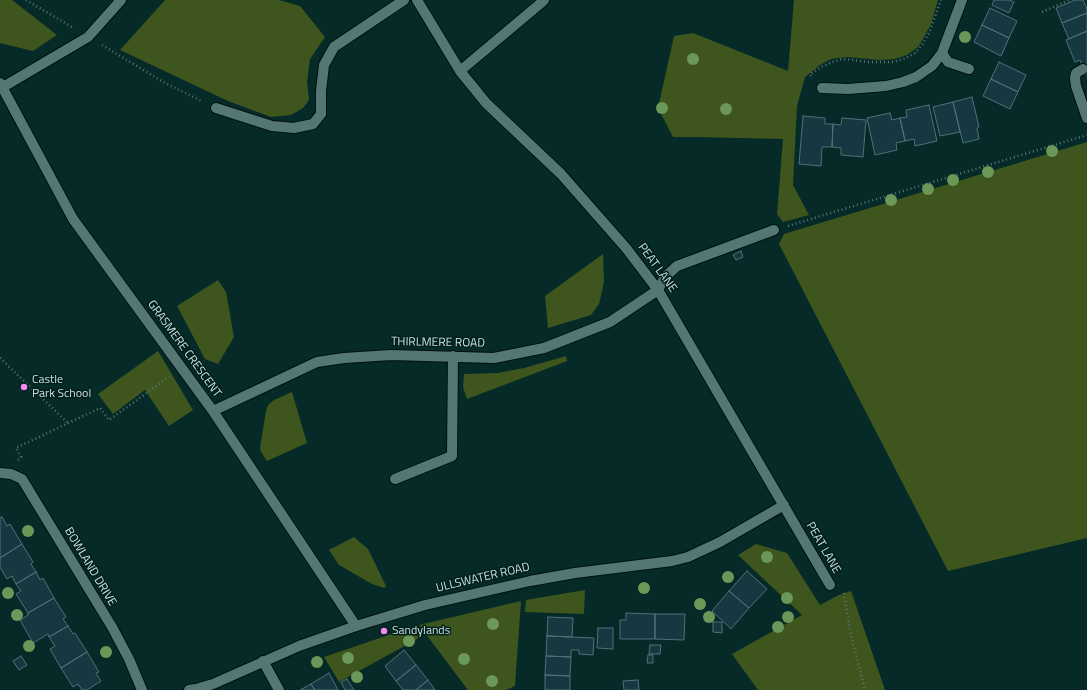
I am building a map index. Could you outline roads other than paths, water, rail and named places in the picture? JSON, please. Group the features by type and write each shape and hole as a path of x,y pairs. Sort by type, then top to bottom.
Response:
{"street":[{"path":"1,85 88,37 121,0"},
{"path":"216,108 272,126 294,128 313,124 321,114 321,92 324,65 334,47 404,0"},
{"name":"PEAT LANE","path":"417,0 460,71 486,103 561,174 626,248 658,290 830,585"},
{"path":"460,71 544,0"},
{"path":"822,88 848,89 870,87 903,82 916,77 932,66 942,53 962,0"},
{"path":"942,53 948,62 969,69"},
{"path":"1083,69 1076,73 1075,78 1076,86 1087,118"},
{"name":"GRASMERE CRESCENT","path":"1,85 73,219 213,411 356,626"},
{"path":"658,290 665,277 677,266 774,230"},
{"name":"THIRLMERE ROAD","path":"213,411 317,362 344,358 391,355 494,358 544,348 610,322 658,290"},
{"path":"394,479 452,456 453,356"},
{"name":"BOWLAND DRIVE","path":"0,473 11,474 22,479 112,627 129,659 142,690"},
{"name":"ULLSWATER ROAD","path":"189,690 213,684 299,646 356,626 425,605 575,572 672,561 688,557 720,542 784,505"},
{"path":"263,661 279,690"}],"place":[{"name":"Castle Park School","path":"24,387"},
{"name":"Sandylands","path":"384,631"}]}
